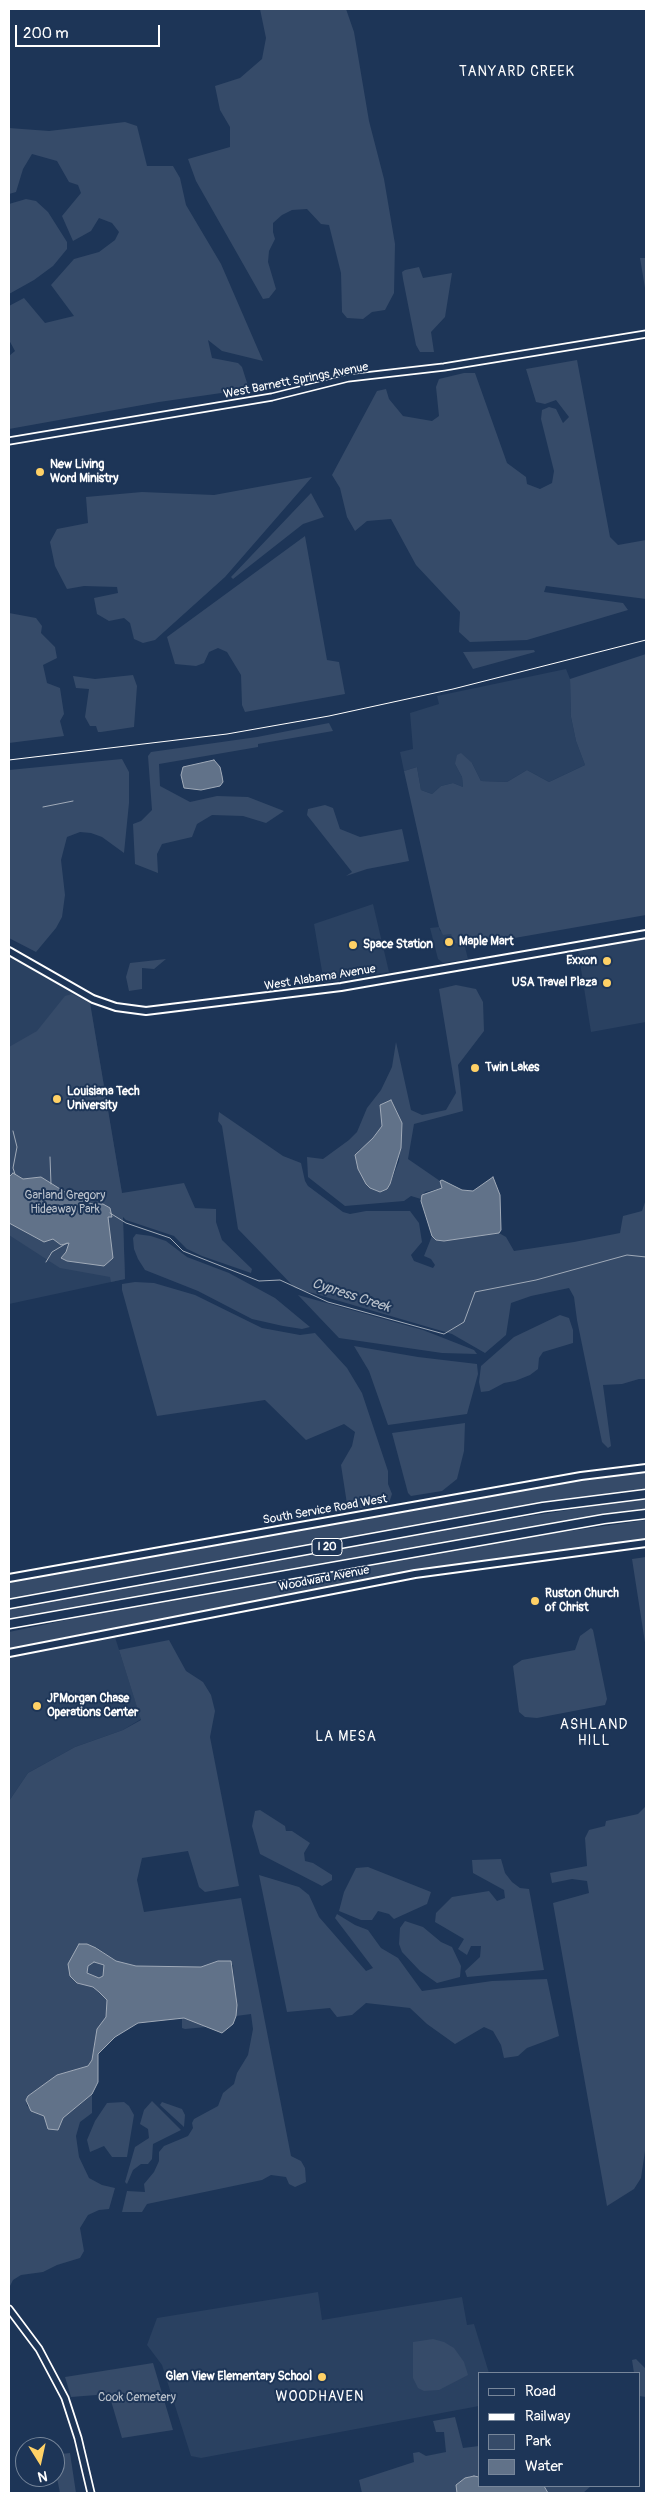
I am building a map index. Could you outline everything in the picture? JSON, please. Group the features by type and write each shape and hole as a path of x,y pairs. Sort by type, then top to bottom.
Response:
{"highway":[{"name":"I 20","path":"9,1604 543,1507 646,1494"},
{"name":"I 20","path":"9,1624 594,1520 646,1514"}],"main road":[{"name":"West Alabama Avenue","path":"9,951 92,999 116,1007 146,1012 341,987 646,934"},
{"name":"South Service Road West","path":"9,1578 580,1476 646,1468"},
{"name":"Woodward Avenue","path":"9,1653 346,1586 487,1564 646,1543"}],"street":[{"name":"West Barnett Springs Avenue","path":"9,441 272,397 348,378 444,367 646,334"},
{"path":"9,2309 39,2349 65,2398 78,2438 91,2493"}],"shaded area":[{"path":"566,669 570,679 571,717 576,741 585,765 549,782 527,770 507,782 481,781 472,763 455,764 462,777 463,787 453,783 441,786 432,794 421,790 417,767 404,771 400,752 413,749 410,713 439,704 437,696"},
{"path":"373,904 389,972 324,983 314,924"},
{"path":"439,927 440,931 451,934 465,947 468,959 443,963 438,959 430,928"},
{"path":"646,937 646,1022 591,1032 578,950"},
{"name":"Garland Gregory Hideaway Park","path":"9,956 90,1003 122,1194 125,1279 9,1304"},
{"path":"114,1634 141,1719 123,1730 75,1747 28,1773 9,1801 9,1655"},
{"name":"Glen View Elementary School","path":"318,2292 322,2320 462,2297 467,2325 474,2324 489,2372 478,2372 478,2406 201,2458 191,2456 162,2365 147,2345 157,2318"}],"green space":[{"path":"260,9 346,9 354,32 369,121 384,179 395,244 394,293 385,310 372,312 363,319 347,318 342,312 341,273 329,225 321,224 307,209 292,210 282,215 273,223 275,239 269,251 268,262 276,289 269,298 263,299 196,181 188,159 230,147 230,127 220,110 215,86 240,78 262,59 266,38"},
{"path":"125,122 137,126 147,166 173,166 180,178 186,205 221,264 263,361 222,351 208,340 212,358 238,363 242,367 249,389 159,402 9,429 9,356 15,351 9,340 9,306 24,298 45,323 74,316 51,285 74,259 99,252 115,240 119,232 112,223 99,218 91,231 73,241 62,216 81,193 78,185 69,182 57,161 32,154 23,169 16,192 9,194 9,128 49,131"},
{"path":"26,199 36,201 48,212 67,242 67,249 53,266 34,280 9,294 9,204"},
{"path":"640,258 646,258 646,294"},
{"path":"419,267 423,278 452,273 445,317 431,332 434,352 420,352 416,345 403,279 402,272"},
{"path":"577,360 610,537 618,545 646,540 646,599 546,586 544,592 623,603 628,610 527,640 470,642 459,632 460,612 416,565 391,519 367,521 355,531 347,517 340,488 332,475 377,391 386,389 389,399 403,416 432,421 439,416 436,387 439,379 464,373 475,373 507,463 526,477 527,484 540,489 552,483 554,471 541,419 542,410 549,407 556,409 563,423 569,417 556,400 545,404 536,402 526,369"},
{"path":"312,477 225,577 155,640 143,643 134,639 130,623 124,618 109,621 97,614 94,598 118,593 117,587 84,586 67,589 55,566 50,542 57,529 88,523 86,497 142,492 214,495"},
{"path":"311,493 324,517 303,524 233,579 231,577"},
{"path":"305,536 327,660 339,662 345,694 245,712 242,705 241,675 227,652 218,648 209,652 204,663 196,666 175,664 167,637"},
{"path":"9,613 36,618 42,626 41,633 55,647 57,658 43,665 47,683 60,688 64,714 60,721 64,736 9,743"},
{"path":"534,650 535,652 473,669 463,652"},
{"path":"646,654 646,915 463,947 454,942 451,934 443,935 439,927 404,771 417,767 421,790 432,794 441,786 453,783 463,787 462,777 455,764 457,755 461,753 472,763 481,781 507,782 527,770 549,782 585,765 576,741 571,717 570,679"},
{"path":"133,675 137,686 134,727 98,732 96,726 90,726 85,717 89,689 76,688 73,676 95,679"},
{"path":"329,723 333,731 258,744 258,747 159,764 160,786 190,802 217,796 248,797 284,811 266,823 243,816 212,815 197,824 192,837 162,844 157,854 158,873 135,864 133,824 141,821 152,810 148,756 151,752 257,737"},
{"path":"122,759 129,772 129,803 124,853 102,837 91,833 80,832 67,837 61,860 65,895 62,917 56,928 36,952 9,938 9,770"},
{"path":"325,805 333,808 340,829 360,837 402,829 409,861 367,869 346,876 352,872 307,815 308,809"},
{"path":"166,959 154,969 142,968 142,989 129,991 126,977 130,963"},
{"path":"456,985 476,989 483,1002 484,1031 458,1065 463,1111 414,1124 408,1159 440,1181 442,1188 425,1192 421,1199 411,1196 404,1201 345,1206 308,1177 307,1157 323,1159 357,1132 367,1108 381,1090 392,1067 396,1042 411,1110 422,1115 446,1110 456,1093 439,989","holes":["380,1105 402,1123 399,1161 392,1179 387,1189 380,1192 370,1188 361,1175 358,1151 369,1143 382,1126"]},
{"name":"Garland Gregory Hideaway Park","path":"72,994 90,1003 122,1193 184,1183 195,1208 216,1209 216,1222 222,1240 252,1269 251,1273 202,1256 187,1249 174,1236 126,1220 123,1217 125,1279 111,1282 110,1277 60,1268 9,1235 9,1047 37,1031 65,996"},
{"path":"219,1112 283,1156 301,1163 308,1186 343,1212 350,1214 366,1211 410,1211 419,1223 422,1242 411,1255 414,1261 433,1268 435,1265 431,1259 424,1256 432,1236 436,1240 499,1233 506,1237 514,1251 574,1242 620,1233 623,1216 642,1211 646,1199 646,1379 622,1384 603,1385 611,1446 608,1448 602,1442 574,1297 569,1288 531,1296 511,1303 506,1335 485,1353 452,1334 295,1288 238,1229 222,1126 218,1121"},
{"path":"136,1234 166,1241 187,1257 229,1273 275,1298 310,1327 302,1329 252,1319 198,1291 145,1270 134,1249 133,1238"},
{"path":"135,1282 154,1283 195,1295 262,1328 300,1335 315,1333 347,1368 362,1393 388,1471 388,1484 392,1494 389,1503 356,1509 347,1504 341,1465 352,1446 355,1432 344,1424 306,1440 265,1400 157,1416 122,1290 122,1284"},
{"path":"298,1295 423,1330 474,1350 477,1354 442,1353 339,1338"},
{"path":"560,1315 569,1318 573,1330 573,1343 543,1352 539,1358 538,1369 530,1375 504,1383 489,1391 481,1392 479,1382 481,1366 514,1337"},
{"path":"354,1346 418,1357 477,1364 478,1374 467,1414 388,1425 369,1371"},
{"path":"465,1423 464,1451 457,1479 442,1491 411,1496 408,1493 392,1433"},
{"path":"646,1470 646,1490 529,1507 9,1600 9,1580 561,1481"},
{"path":"646,1498 646,1511 428,1545 9,1621 9,1608 426,1532"},
{"path":"646,1520 646,1539 399,1573 9,1648 9,1632 118,1609 479,1544"},
{"path":"646,1557 646,1649 632,1559"},
{"path":"591,1628 593,1630 607,1699 605,1705 537,1718 525,1717 519,1712 513,1666 522,1660 575,1650 580,1636"},
{"path":"169,1640 186,1671 203,1682 211,1695 215,1711 210,1737 239,1886 205,1892 199,1887 188,1851 142,1858 137,1880 144,1912 241,1898 291,2156 301,2161 305,2168 306,2182 295,2187 289,2184 286,2177 271,2175 262,2180 147,2204 142,2212 122,2212 127,2191 145,2192 144,2184 154,2172 159,2161 159,2152 164,2146 188,2136 193,2128 192,2123 194,2119 218,2106 223,2093 234,2084 237,2073 248,2055 253,2029 251,2014 236,2016 233,1965 218,1961 201,1967 136,1966 116,1961 96,1947 77,1983 93,1987 107,2000 106,2017 97,2029 92,2060 88,2066 57,2075 28,2096 26,2100 27,2106 44,2116 46,2121 63,2118 92,2094 92,2113 80,2122 76,2136 79,2157 89,2178 102,2185 115,2188 109,2209 99,2210 88,2215 80,2228 84,2251 80,2258 57,2265 43,2272 21,2275 13,2280 9,2288 9,1801 28,1773 75,1747 123,1730 141,1720 119,1650"},
{"path":"646,1806 646,2144 641,2178 634,2189 607,2206 553,1903 589,1893 587,1881 572,1879 552,1883 550,1873 587,1866 585,1838 589,1830 605,1826 606,1821 638,1814"},
{"path":"260,1810 285,1826 286,1831 292,1831 310,1843 304,1853 305,1861 313,1863 332,1875 332,1880 322,1886 260,1854 252,1826 255,1811"},
{"path":"501,1859 505,1873 512,1882 520,1888 529,1889 544,1970 467,1977 465,1971 480,1957 481,1946 471,1946 467,1955 458,1949 464,1939 435,1922 436,1913 452,1897 489,1891 497,1901 505,1898 504,1890 473,1873 472,1860"},
{"path":"368,1867 431,1892 427,1904 394,1919 389,1914 378,1911 372,1920 361,1920 339,1911 344,1892 356,1868"},
{"path":"259,1875 299,1887 309,1895 319,1917 366,1971 373,1968 335,1918 337,1914 355,1925 368,1930 381,1948 398,1958 422,1991 492,1981 547,1979 559,2036 527,2048 518,2056 504,2058 501,2045 493,2031 484,2027 455,2044 427,2024 410,2008 366,2003 352,2015 337,2017 330,2008 287,2012"},
{"path":"405,1921 423,1927 441,1942 452,1947 461,1966 460,1977 437,1983 420,1971 402,1952 399,1944 400,1928"},
{"path":"96,1961 102,1964 105,1970 102,1976 96,1979 90,1976 87,1970 90,1964"},
{"path":"182,2018 189,2019 206,2027 182,2028"},
{"path":"152,2101 181,2130 153,2144 152,2159 148,2164 141,2164 133,2170 127,2184 125,2182 135,2147 149,2138 148,2129 140,2124 144,2110"},
{"path":"124,2102 129,2106 134,2115 127,2157 112,2157 104,2146 90,2152 87,2140 95,2121 107,2103"},
{"path":"162,2102 182,2109 185,2115 184,2127 160,2105"},
{"path":"433,2339 444,2342 454,2348 464,2362 468,2375 439,2390 424,2391 418,2388 413,2378 413,2342"},
{"path":"636,2359 646,2369 646,2397 640,2396 640,2372 634,2372 632,2360"},
{"name":"Cook Cemetery","path":"153,2363 173,2430 122,2438 109,2394 71,2397 65,2377"},
{"path":"455,2417 463,2448 478,2446 478,2477 470,2476 456,2488 457,2493 362,2493 359,2480 414,2462 413,2453 419,2452 426,2456 446,2452 444,2432 436,2432 433,2421"},
{"path":"70,2453 76,2493 60,2493 59,2487 65,2487 65,2454"},
{"path":"545,2487 590,2487 583,2493 548,2493"}],"water":[{"path":"214,760 220,767 223,782 220,786 201,790 184,788 181,775 183,767"},
{"path":"391,1100 402,1123 401,1148 390,1184 387,1189 380,1192 366,1184 358,1169 355,1155 373,1138 382,1126 380,1105"},
{"path":"13,1173 23,1179 41,1177 65,1192 92,1204 103,1204 110,1208 112,1217 108,1217 113,1258 104,1266 67,1261 61,1258 66,1252 69,1243 61,1245 53,1239 44,1242 9,1223 9,1177"},
{"path":"493,1177 500,1195 501,1230 499,1233 444,1241 436,1240 432,1236 421,1201 422,1195 442,1188 440,1181 442,1180 462,1190 473,1191"},
{"path":"79,1944 87,1944 116,1961 136,1966 201,1967 218,1961 231,1961 237,2005 236,2016 233,2024 222,2033 184,2018 138,2023 115,2037 98,2054 98,2082 92,2094 63,2118 58,2130 48,2129 44,2116 31,2111 26,2100 28,2096 57,2075 88,2066 92,2060 97,2029 106,2017 107,2000 93,1987 77,1983 70,1976 68,1964","holes":["94,1962 104,1965 103,1976 99,1978 87,1973 88,1966"]},
{"path":"478,2477 478,2487 545,2487 548,2493 457,2493 456,2485 465,2478"}],"waterway":[{"path":"43,807 73,801"},
{"path":"13,1131 17,1147 13,1168 15,1174"},
{"path":"50,1157 51,1184"},
{"name":"Cypress Creek","path":"110,1213 126,1223 170,1238 183,1251 259,1281 280,1280 328,1302 444,1334 464,1322 475,1292 536,1280 627,1255 646,1257"},
{"path":"46,1262 52,1252 67,1243"}],"railway":[{"path":"9,760 227,734 329,716 453,689 646,640"}],"place":[{"name":"New Living Word Ministry","path":"40,472"},
{"name":"Maple Mart","path":"449,942"},
{"name":"Space Station","path":"353,945"},
{"name":"Exxon","path":"607,961"},
{"name":"USA Travel Plaza","path":"607,983"},
{"name":"Twin Lakes","path":"475,1068"},
{"name":"Louisiana Tech University","path":"57,1099"},
{"name":"Ruston Church of Christ","path":"535,1601"},
{"name":"JPMorgan Chase Operations Center","path":"37,1706"},
{"name":"Glen View Elementary School","path":"322,2377"}],"district":[{"name":"TANYARD CREEK","path":"517,72"},
{"name":"ASHLAND HILL","path":"594,1734"},
{"name":"LA MESA","path":"346,1737"},
{"name":"WOODHAVEN","path":"320,2397"}]}
